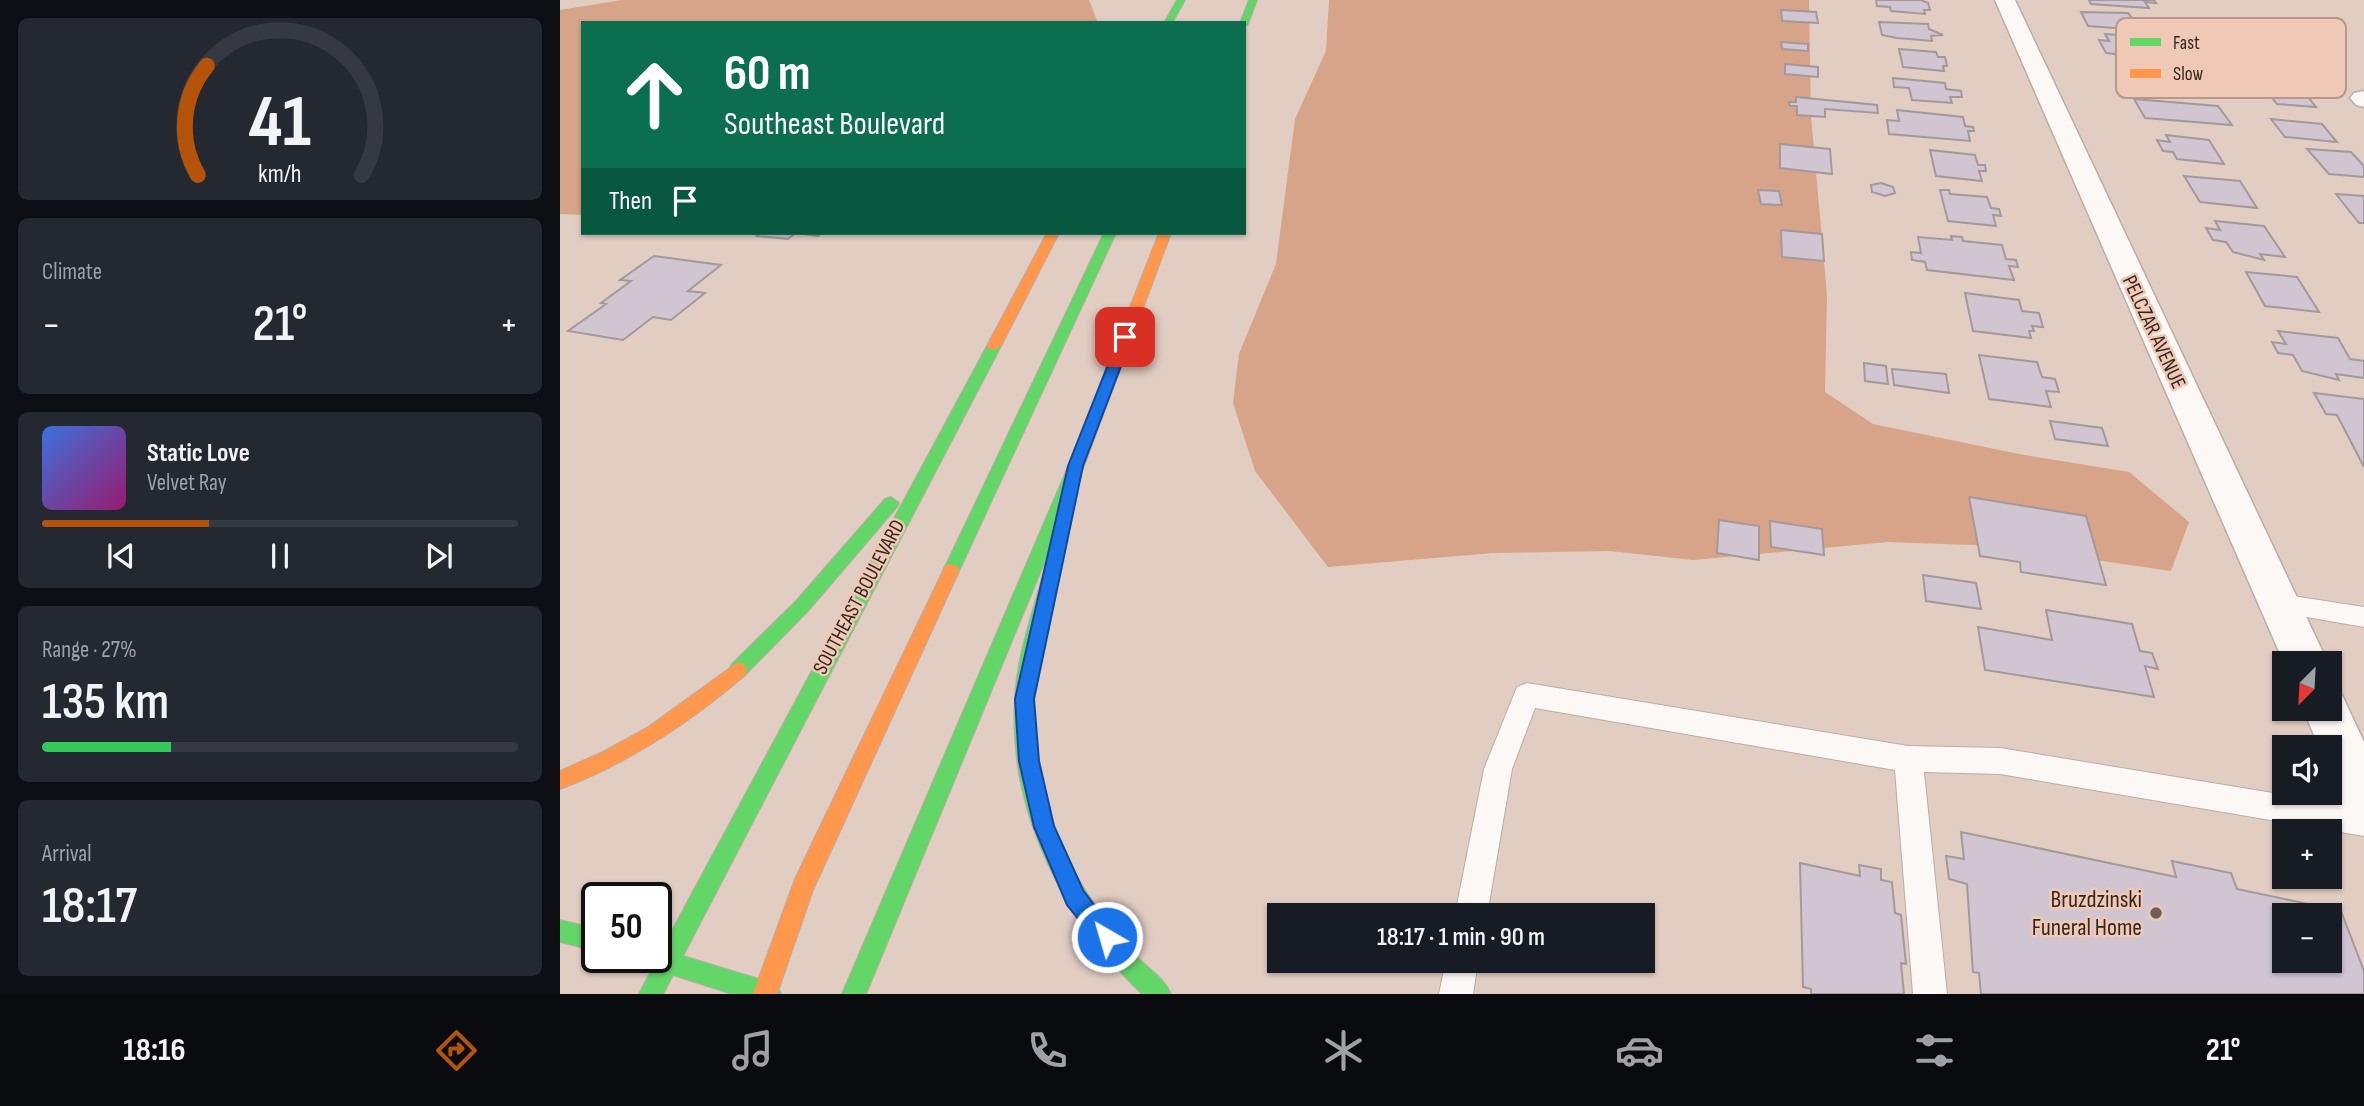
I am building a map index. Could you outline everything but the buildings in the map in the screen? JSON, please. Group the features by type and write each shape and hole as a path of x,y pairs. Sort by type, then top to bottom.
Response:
{"main road":[{"path":"1170,21 1181,0"},
{"path":"1245,21 1254,0"},
{"name":"SOUTHEAST BOULEVARD","path":"672,955 937,448 1052,235"},
{"path":"672,964 766,994 803,887 1109,235"},
{"path":"854,994 1076,466 1164,235"},
{"path":"560,780 628,751 702,703 788,623 937,448"},
{"path":"1076,466 1024,699 1029,761 1044,827 1075,897 1139,978 1159,994"},
{"path":"560,931 581,936"},
{"name":"SOUTHEAST BOULEVARD","path":"651,994 663,973"}],"street":[{"name":"PELCZAR AVENUE","path":"2005,0 2133,289 2301,651"},
{"path":"2331,721 2364,797"}],"lane":[{"path":"2280,604 2364,617"},
{"path":"1473,903 1499,769 1527,695 1908,759 2000,761 2364,822"},
{"path":"1908,759 1930,994"},
{"path":"1456,994 1460,973"}],"shaded area":[{"path":"622,0 1089,0 1097,21 581,21 581,215 560,214 560,10"},
{"path":"1329,0 1809,0 1811,116 1827,295 1825,392 1873,424 2019,454 2129,472 2189,522 2171,571 1999,546 1888,542 1693,560 1610,551 1493,553 1328,567 1255,471 1233,403 1239,354 1276,264 1295,119 1326,51"}],"traffic: fast":[{"path":"1169,21 1181,0"},
{"path":"1245,21 1253,0"},
{"path":"951,571 1109,235"},
{"path":"651,994 994,346"},
{"path":"854,994 1073,474"},
{"path":"738,670 802,606 891,503"},
{"path":"1054,563 1033,647 1024,698 1024,740 1030,782 1041,822 1057,861 1078,898 1102,933 1129,965 1159,994"},
{"path":"560,931 581,936"},
{"path":"672,964 769,994"}],"traffic: slow":[{"path":"994,346 1052,235"},
{"path":"1073,474 1164,235"},
{"path":"765,994 803,887 951,571"},
{"path":"560,780 586,770 654,734 738,670"}],"place":[{"name":"Bruzdzinski Funeral Home","path":"2156,913"}],"route":[{"path":"1107,937 1075,897 1044,827 1029,761 1024,699 1076,466 1125,337"}]}
